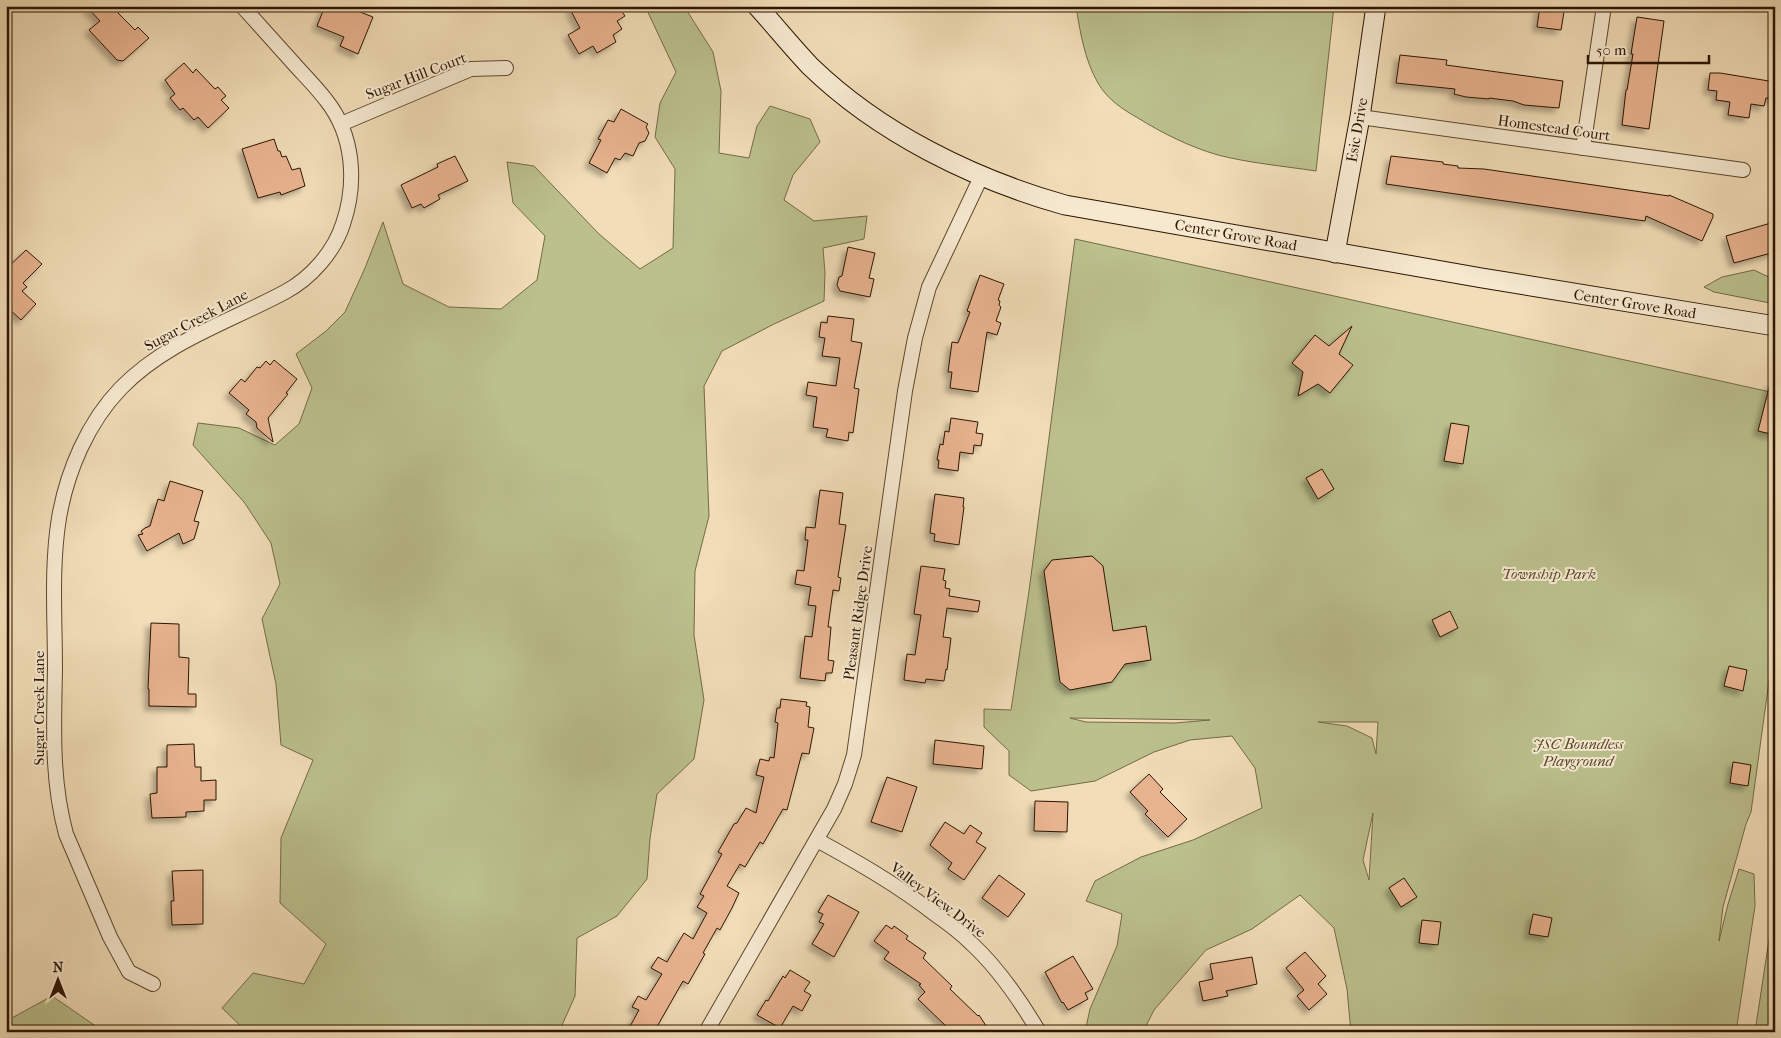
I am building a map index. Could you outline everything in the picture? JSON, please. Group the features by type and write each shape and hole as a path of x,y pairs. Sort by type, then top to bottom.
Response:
{"street":[{"name":"Sugar Creek Lane","path":"152,984 129,972 110,937 66,834 61,816 55,777 53,740 56,558 59,517 74,464 86,437 120,389 146,364 165,352 212,326 288,290 305,278 320,264 332,247 341,229 348,209 352,184 352,168 348,146 340,124 328,101 242,6"},
{"name":"Center Grove Road","path":"757,6 810,66 843,94 883,123 917,144 981,176 1036,197 1065,205 1335,253 1775,326"},
{"name":"Esic Drive","path":"1335,253 1360,118 1376,6"},
{"path":"1582,148 1604,6"},
{"name":"Sugar Hill Court","path":"340,124 471,69 506,68"},
{"name":"Homestead Court","path":"1360,118 1743,170"},
{"name":"Pleasant Ridge Drive","path":"706,1032 817,840 845,784 854,755 904,401 915,338 929,287 981,176"},
{"name":"Valley View Drive","path":"817,840 866,867 912,896 972,944 1001,976 1039,1032"}],"green space":[{"path":"645,6 684,6 713,52 721,91 719,153 749,158 757,126 770,106 810,119 820,142 793,175 784,200 814,221 867,216 864,239 823,248 825,273 824,301 722,351 704,386 709,516 695,571 694,635 704,700 694,759 657,794 650,838 647,879 617,916 577,938 575,996 559,1032 247,1032 222,1008 253,973 304,984 326,944 280,903 281,838 313,760 281,745 276,684 262,619 280,584 271,543 244,502 193,445 198,423 239,428 275,445 299,424 312,388 296,354 326,331 345,312 383,222 403,284 449,307 501,309 537,280 545,236 513,203 507,162 534,166 599,234 640,269 673,248 675,169 655,137 660,103 676,72"},
{"path":"1076,6 1334,6 1316,171 1242,160 1208,152 1166,134 1121,107 1110,99 1093,74 1079,26"},
{"name":"Township Park","path":"1075,239 1775,393 1775,638 1751,812 1723,907 1719,941 1739,869 1754,874 1755,906 1736,1032 1351,1032 1347,989 1334,928 1300,895 1252,929 1206,950 1154,1010 1143,1032 1085,1032 1090,1009 1117,946 1122,914 1086,901 1095,881 1141,857 1193,840 1262,808 1255,768 1232,736 1190,740 1154,752 1095,781 1031,791 1009,775 1009,751 984,727 984,709 1011,710 1029,591","holes":["1071,718 1210,720 1175,723 1086,722","1318,722 1378,722 1376,754 1372,738 1347,726","1373,813 1369,880 1363,860"]},
{"path":"1754,270 1775,280 1775,304 1714,292 1704,287 1722,277"},
{"path":"1775,900 1775,1032 1755,1032"},
{"path":"52,996 97,1027 97,1032 10,1032 10,1019"}],"building":[{"path":"86,6 124,6 118,13 135,30 138,27 149,38 123,61 117,60 89,30 100,21"},
{"path":"325,6 357,6 355,10 373,17 358,54 340,46 344,37 317,26"},
{"path":"570,6 618,6 625,16 617,21 622,29 613,35 616,42 597,53 593,46 579,54 568,35 580,28"},
{"path":"1540,6 1565,6 1561,30 1537,27"},
{"path":"1637,17 1664,21 1649,129 1622,125"},
{"path":"1400,55 1447,60 1446,65 1563,81 1559,108 1524,105 1513,101 1489,98 1466,97 1454,94 1455,89 1396,83"},
{"path":"184,63 193,73 196,69 215,89 218,87 226,96 221,100 229,108 208,128 198,117 194,120 183,108 180,110 170,98 175,94 165,80"},
{"path":"1710,73 1775,82 1775,99 1766,98 1764,106 1751,104 1749,118 1728,115 1730,102 1716,100 1717,91 1708,90"},
{"path":"621,109 648,124 646,127 649,133 645,141 639,143 633,156 625,153 620,160 615,158 607,173 589,163 601,140 598,139 608,120 614,122"},
{"path":"274,139 278,151 280,151 282,157 286,156 292,170 300,168 305,186 281,195 280,192 258,198 242,149"},
{"path":"455,156 468,181 438,195 440,199 424,208 421,204 412,208 401,185 438,167 437,164"},
{"path":"1391,156 1443,162 1443,164 1458,166 1458,168 1484,169 1669,195 1713,214 1713,217 1702,241 1646,216 1645,221 1386,184"},
{"path":"1771,223 1775,225 1775,252 1734,263 1726,236"},
{"path":"848,247 875,253 869,278 874,279 870,297 840,291 837,285 839,277 842,276"},
{"path":"26,250 42,264 23,283 27,287 22,291 36,304 21,320 6,306 6,269"},
{"path":"980,275 1004,284 998,300 1001,307 996,321 1001,323 997,335 987,332 978,392 950,388 952,372 948,372 952,342 958,343 970,312 967,311"},
{"path":"828,316 854,319 851,341 862,343 854,388 859,389 853,433 849,432 848,441 826,437 828,429 813,427 817,397 806,395 808,382 836,386 840,358 822,356 825,338 819,337 821,322 827,323"},
{"path":"1352,326 1339,354 1353,365 1330,393 1318,384 1298,396 1303,372 1292,363 1315,335 1329,346"},
{"path":"274,360 297,379 286,393 288,394 268,418 273,442 257,428 256,422 246,414 249,410 229,393 241,379 245,382 257,367 260,368 266,361 270,365"},
{"path":"1770,384 1775,384 1775,435 1758,431"},
{"path":"951,418 978,422 976,433 983,434 981,446 974,445 973,454 960,452 958,471 938,468 939,460 937,460 940,444 943,445 945,431 949,432"},
{"path":"1451,423 1469,426 1463,464 1444,461"},
{"path":"1322,469 1334,489 1318,499 1306,478"},
{"path":"170,481 203,491 194,521 199,522 194,539 183,544 179,533 147,551 138,535 143,534 141,531 150,526 158,499 164,501"},
{"path":"820,490 843,493 839,524 846,525 838,577 841,578 839,591 833,590 828,627 831,627 828,660 834,661 832,673 826,673 825,681 800,678 805,636 812,637 816,606 808,605 811,587 795,584 797,570 804,571 808,540 805,540 806,527 815,528"},
{"path":"935,494 964,498 959,545 934,541 935,534 930,533"},
{"path":"1092,556 1103,566 1113,631 1146,626 1151,660 1125,664 1112,682 1070,690 1060,682 1044,571 1052,560"},
{"path":"921,566 945,569 943,580 946,581 945,588 950,589 949,596 980,601 978,612 947,608 943,637 951,638 944,681 926,679 925,683 904,680 907,654 915,655 921,615 914,614"},
{"path":"1450,611 1458,628 1440,637 1432,620"},
{"path":"151,623 179,624 179,657 189,658 188,694 196,694 196,707 149,706"},
{"path":"1729,666 1747,670 1743,691 1724,686"},
{"path":"781,699 807,702 806,706 810,707 808,727 814,728 809,754 802,753 787,810 783,809 763,844 760,842 745,867 740,864 727,886 739,893 732,908 720,930 717,928 688,984 683,981 654,1032 627,1032 639,1010 632,1007 638,996 646,1000 662,974 651,968 658,957 667,962 684,933 693,939 707,913 697,907 704,896 700,894 722,854 718,852 734,824 737,823 746,808 756,813 764,777 756,775 760,759 769,761 770,757 774,758 778,723 775,722 777,708 780,708"},
{"path":"935,740 984,746 982,769 933,764"},
{"path":"194,744 195,767 201,767 201,781 216,780 216,800 204,800 204,811 186,812 186,817 152,818 150,794 157,793 157,767 167,767 167,745"},
{"path":"1733,762 1751,765 1748,786 1730,783"},
{"path":"1149,774 1163,789 1160,792 1187,819 1168,837 1145,814 1148,811 1130,792"},
{"path":"887,777 917,787 902,832 871,822"},
{"path":"1035,801 1068,802 1067,832 1034,831"},
{"path":"945,822 964,834 970,825 982,833 976,842 986,848 964,880 948,869 952,863 930,845"},
{"path":"203,870 203,924 172,925 171,901 174,901 172,871"},
{"path":"999,875 1025,894 1008,917 982,898"},
{"path":"1404,878 1417,897 1401,907 1389,888"},
{"path":"828,895 859,912 834,957 812,944 824,924 819,922 823,914 818,912"},
{"path":"1533,914 1552,918 1548,937 1529,934"},
{"path":"1422,920 1441,922 1438,945 1419,943"},
{"path":"886,925 892,929 894,926 908,936 906,939 926,953 923,958 952,986 950,989 979,1015 990,1032 952,1032 918,999 925,992 919,985 921,984 884,959 889,952 874,941"},
{"path":"1305,952 1326,976 1318,984 1327,994 1309,1010 1297,996 1304,990 1286,968"},
{"path":"1073,956 1093,989 1085,993 1088,999 1068,1010 1062,1003 1045,972"},
{"path":"1252,957 1257,984 1226,991 1228,996 1203,1001 1199,982 1213,979 1210,964"},
{"path":"790,970 810,982 804,991 811,995 802,1011 793,1006 780,1028 757,1015 783,976 785,978"}],"park label":[{"name":"JSC Boundless Playground","path":"1578,752"}]}
